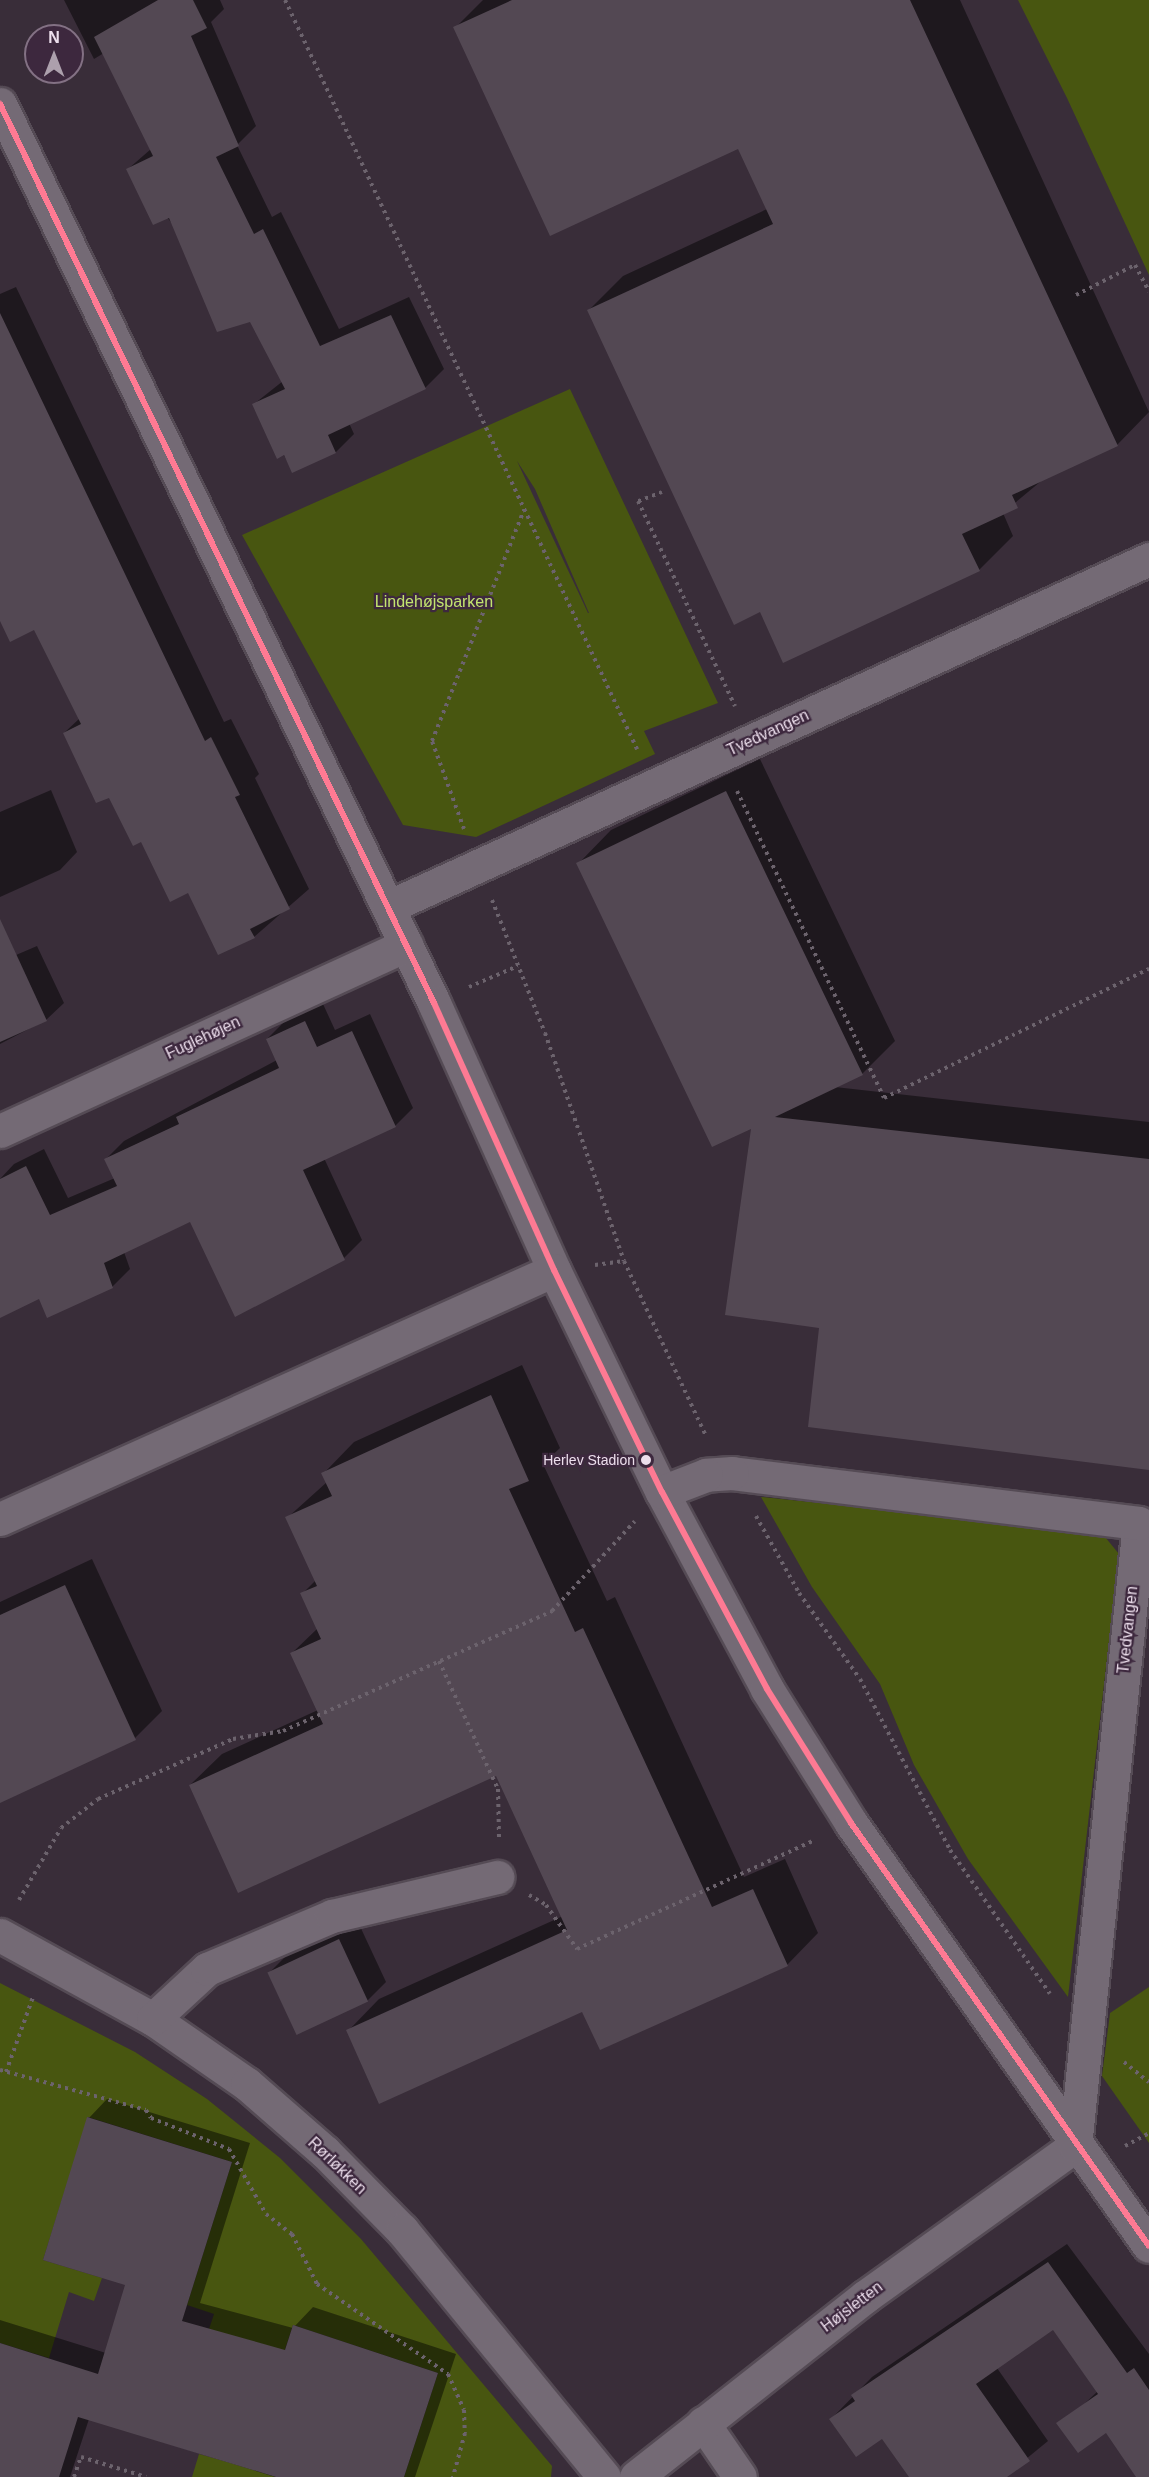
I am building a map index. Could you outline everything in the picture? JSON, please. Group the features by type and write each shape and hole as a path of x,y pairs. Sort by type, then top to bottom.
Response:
{"street":[{"path":"0,104 434,1003 554,1270 662,1491 767,1689 851,1823 1075,2146 1149,2246"},
{"name":"Tvedvangen","path":"388,907 1149,558"},
{"name":"Fuglehøjen","path":"0,1131 406,945"},
{"path":"0,1519 554,1270"},
{"name":"Tvedvangen","path":"662,1491 706,1475 732,1473 1139,1522 1075,2146"},
{"path":"153,2019 207,1969 332,1916 497,1877"},
{"name":"Rørløkken","path":"0,1935 153,2019 247,2084 356,2183 402,2230 604,2477"},
{"name":"Højsletten","path":"636,2477 703,2423 1075,2146"},
{"path":"703,2423 740,2477"}],"path":[{"path":"285,0 653,785"},
{"path":"1076,295 1135,265 1149,291"},
{"path":"662,492 638,501 752,741"},
{"path":"524,510 432,741 518,966 624,1261 703,1431 732,1473 800,1593 860,1679 950,1850 1059,2008 1148,2082"},
{"path":"720,755 884,1098 1149,969"},
{"path":"434,1003 518,966"},
{"path":"0,1935 61,1828 98,1799 233,1739 283,1731 552,1611 662,1491"},
{"path":"439,1661 498,1789 497,1877 546,1905 577,1949 851,1823"},
{"path":"6,2072 46,1960"},
{"path":"0,2070 146,2110 151,2118 229,2149 266,2214 292,2234 317,2284 448,2374 464,2410 465,2433 453,2477"},
{"path":"1148,2082 1149,2076"},
{"path":"74,2477 81,2457 146,2477"}],"green space":[{"path":"1018,0 1149,0 1149,275 1067,98"},
{"name":"Lindehøjsparken","path":"570,389 718,703 644,731 655,754 476,837 403,825 242,535","holes":["517,461 535,489 589,613"]},
{"path":"761,1497 1101,1532 1119,1554 1068,1997 968,1859 914,1765 880,1684 812,1587"},
{"path":"0,1983 135,2052 207,2099 280,2158 361,2239 552,2466 551,2477 404,2477 438,2373 293,2325 265,2410 209,2329 214,2314 187,2305 232,2162 88,2117 43,2260 102,2278 94,2301 69,2292 49,2358 0,2343"},
{"path":"1149,1987 1149,2143 1102,2076 1110,2013"},
{"path":"199,2454 246,2467 276,2477 192,2477"}],"building":[{"path":"158,0 193,0 207,28 191,36 239,146 216,157 254,234 263,229 320,346 391,315 426,389 328,435 336,453 292,473 284,455 277,459 252,404 285,389 250,322 217,332 169,218 153,225 126,169 153,156 94,37"},
{"path":"512,0 910,0 1118,446 1012,495 1018,508 962,534 980,571 783,663 760,612 734,625 587,310 773,224 738,149 550,236 453,27"},
{"path":"0,313 205,741 211,737 240,795 235,797 290,909 250,929 255,938 218,955 188,893 170,902 141,842 133,846 109,798 96,803 63,733 81,724 34,630 10,642 0,621"},
{"path":"726,791 863,1075 775,1117 1149,1159 1149,1470 808,1427 819,1328 725,1315 751,1129 712,1147 576,863"},
{"path":"0,919 47,1021 0,1042"},
{"path":"305,1021 317,1047 352,1031 396,1127 303,1170 345,1260 235,1317 190,1222 104,1263 113,1288 47,1318 39,1299 0,1318 0,1179 26,1166 50,1215 117,1186 104,1159 179,1124 176,1117 279,1068 266,1039"},
{"path":"491,1395 529,1481 509,1489 575,1632 583,1628 712,1907 753,1889 788,1966 600,2050 582,2012 379,2104 346,2030 567,1930 496,1776 238,1893 189,1785 323,1724 290,1653 321,1639 300,1593 317,1586 285,1517 332,1496 321,1473"},
{"path":"65,1585 136,1740 0,1803 0,1615"},
{"path":"339,1939 368,2002 297,2035 267,1972"},
{"path":"87,2117 232,2162 182,2321 285,2350 293,2325 438,2373 404,2477 276,2477 78,2417 59,2477 0,2477 0,2343 98,2374 125,2285 43,2260"},
{"path":"1048,2262 1127,2373 1134,2368 1149,2390 1149,2477 1136,2477 1106,2433 1078,2453 1056,2423 1098,2394 1053,2330 976,2384 1030,2461 1007,2477 909,2477 882,2439 856,2457 829,2419 855,2401 851,2395"}],"transit line":[{"path":"0,104 434,1003 554,1270 662,1492 767,1689 851,1823 1149,2246"}],"place":[{"name":"Herlev Stadion","path":"646,1460"}]}
